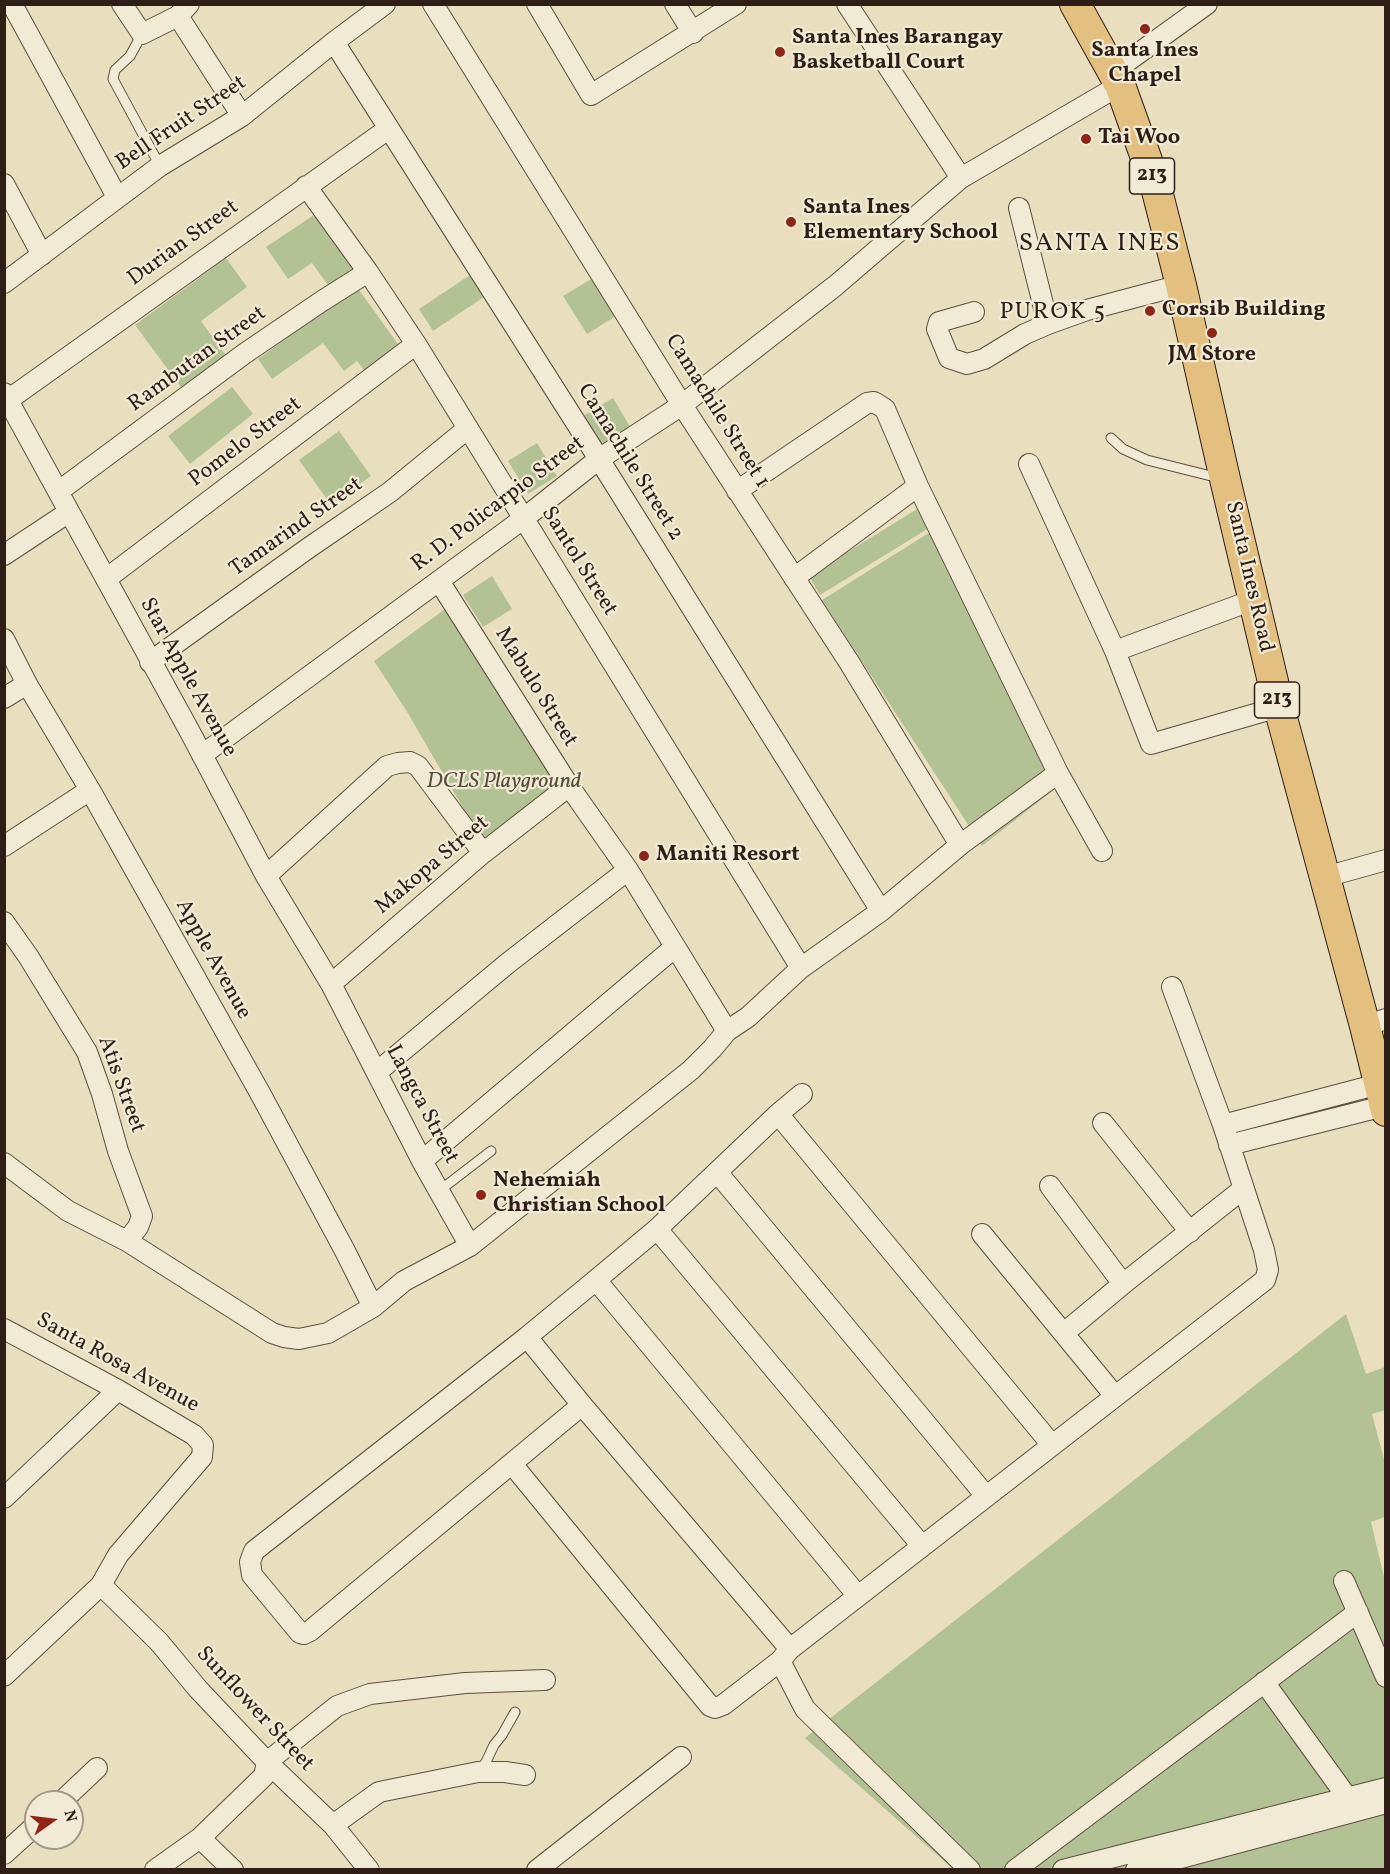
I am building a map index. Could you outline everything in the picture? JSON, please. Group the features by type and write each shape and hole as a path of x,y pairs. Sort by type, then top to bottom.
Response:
{"main road":[{"name":"213","path":"1075,4 1117,78 1155,183 1181,285"},
{"name":"Santa Ines Road","path":"1181,285 1279,707 1325,877 1375,1023 1383,1101"}],"street":[{"path":"12,4 117,197"},
{"path":"122,4 142,34 184,10 242,116"},
{"name":"Bell Fruit Street","path":"4,283 160,166 242,116 385,4"},
{"name":"Camachile Street 1","path":"433,4 682,405 849,662 960,844"},
{"path":"537,4 591,95 736,4"},
{"path":"675,4 693,33"},
{"path":"848,4 961,178"},
{"name":"R. D. Policarpio Street","path":"202,755 440,581 599,459 682,405 835,286 961,178 1117,78 1207,4"},
{"name":"Camachile Street 2","path":"334,42 599,459 881,911"},
{"name":"Durian Street","path":"6,396 388,129"},
{"path":"4,184 42,255"},
{"name":"Santol Street","path":"306,186 416,344 801,968"},
{"path":"1019,208 1048,324"},
{"name":"Rambutan Street","path":"59,490 244,354 368,272"},
{"path":"974,312 939,322 937,330 949,358 967,364 984,359 1025,334 1048,324 1088,310 1181,285"},
{"name":"Pomelo Street","path":"106,579 416,344"},
{"name":"Star Apple Avenue","path":"6,396 43,466 59,490 266,876 331,984"},
{"path":"737,491 867,403 874,402 885,409 918,486 1058,773 1102,851"},
{"name":"Tamarind Street","path":"150,662 390,492 467,429"},
{"path":"1029,464 1114,651 1151,744 1279,707"},
{"path":"794,578 918,486"},
{"path":"4,555 69,512"},
{"name":"Mabulo Street","path":"440,581 569,786 628,870 728,1031"},
{"path":"1114,651 1253,600"},
{"name":"Apple Avenue","path":"4,639 27,684 90,790 260,1093 374,1307"},
{"path":"4,698 27,684"},
{"path":"266,876 387,766 398,763 410,762 418,766 483,853"},
{"path":"4,1163 68,1211 127,1241 272,1333 299,1339 328,1333 374,1307 404,1281 470,1246 691,1070 728,1031 748,1017 801,968 881,911 960,844 1058,773"},
{"name":"Makopa Street","path":"331,984 483,853 569,786"},
{"path":"4,846 90,790"},
{"path":"1325,877 1386,860"},
{"path":"377,1072 507,963 628,870"},
{"name":"Atis Street","path":"4,922 28,956 87,1052 118,1151 142,1216 138,1227 127,1241"},
{"path":"422,1161 675,947"},
{"name":"Langca Street","path":"331,984 422,1161 470,1246"},
{"path":"512,1464 710,1706 715,1708 723,1705 858,1596 1254,1291 1265,1280 1268,1270 1264,1250 1230,1145 1172,987"},
{"path":"582,1405 310,1631 300,1633 252,1575 250,1562 254,1551 527,1337 596,1280 657,1229 802,1094"},
{"path":"1223,1125 1319,1101 1383,1101"},
{"path":"1319,1101 1325,1122"},
{"path":"1230,1145 1325,1122 1383,1101"},
{"path":"1273,1112 1278,1132"},
{"path":"778,1114 1052,1445"},
{"path":"1103,1123 1190,1232"},
{"path":"717,1172 986,1496"},
{"path":"1050,1186 1123,1284"},
{"path":"1064,1333 1243,1189"},
{"path":"657,1229 922,1546"},
{"path":"982,1234 1115,1396"},
{"path":"596,1280 858,1596"},
{"name":"Santa Rosa Avenue","path":"4,1329 118,1390 194,1435 203,1445 202,1457 118,1555 101,1585"},
{"path":"527,1337 785,1655 805,1709 970,1869"},
{"path":"4,1498 118,1390"},
{"path":"1344,1581 1386,1677"},
{"path":"4,1676 101,1585"},
{"name":"Sunflower Street","path":"101,1585 159,1642 198,1689 267,1762 333,1825 369,1869"},
{"path":"1015,1869 1358,1612"},
{"path":"155,1869 200,1838 264,1776 267,1762 337,1706 370,1694 465,1683 545,1680"},
{"path":"1264,1682 1347,1797"},
{"path":"537,1869 681,1757"},
{"path":"74,1790 97,1768"},
{"path":"333,1825 379,1792 478,1772 525,1774"},
{"path":"1063,1869 1386,1788"},
{"path":"1136,1869 1386,1803"},
{"path":"4,1854 24,1836"},
{"path":"200,1838 233,1869"}],"lane":[{"path":"142,34 130,56 115,70 112,79 160,166"},
{"path":"1111,438 1123,449 1147,460 1225,479"},
{"path":"439,1191 492,1151"},
{"path":"478,1772 514,1713"}],"green space":[{"path":"317,213 359,274 333,292 312,263 288,279 266,247"},
{"path":"226,258 247,287 201,321 227,357 183,390 135,325"},
{"path":"470,275 484,297 433,331 419,309"},
{"path":"593,278 616,316 587,334 563,296"},
{"path":"357,287 400,347 365,372 357,361 344,371 323,343 272,379 258,359"},
{"path":"232,387 253,414 190,464 168,436"},
{"path":"613,398 632,430 603,448 583,416"},
{"path":"339,431 371,476 331,505 299,460"},
{"path":"537,443 557,476 528,494 508,461"},
{"path":"917,509 929,528 820,595 809,576"},
{"path":"935,529 1060,785 982,846 822,600"},
{"path":"492,576 512,609 483,627 463,595"},
{"name":"DCLS Playground","path":"448,607 569,795 492,858 406,710 374,661"},
{"path":"1346,1314 1366,1374 1385,1367 1385,1410 1372,1414 1385,1463 1385,1517 1371,1522 1384,1577 1386,1577 1385,1869 953,1869 805,1738"}],"place":[{"name":"Santa Ines Chapel","path":"1145,29"},
{"name":"Santa Ines Barangay Basketball Court","path":"780,52"},
{"name":"Tai Woo","path":"1086,139"},
{"name":"Santa Ines Elementary School","path":"791,222"},
{"name":"Corsib Building","path":"1150,311"},
{"name":"JM Store","path":"1212,333"},
{"name":"Maniti Resort","path":"644,856"},
{"name":"Nehemiah Christian School","path":"481,1195"}],"district":[{"name":"SANTA INES","path":"1100,245"},
{"name":"PUROK 5","path":"1053,314"}]}
